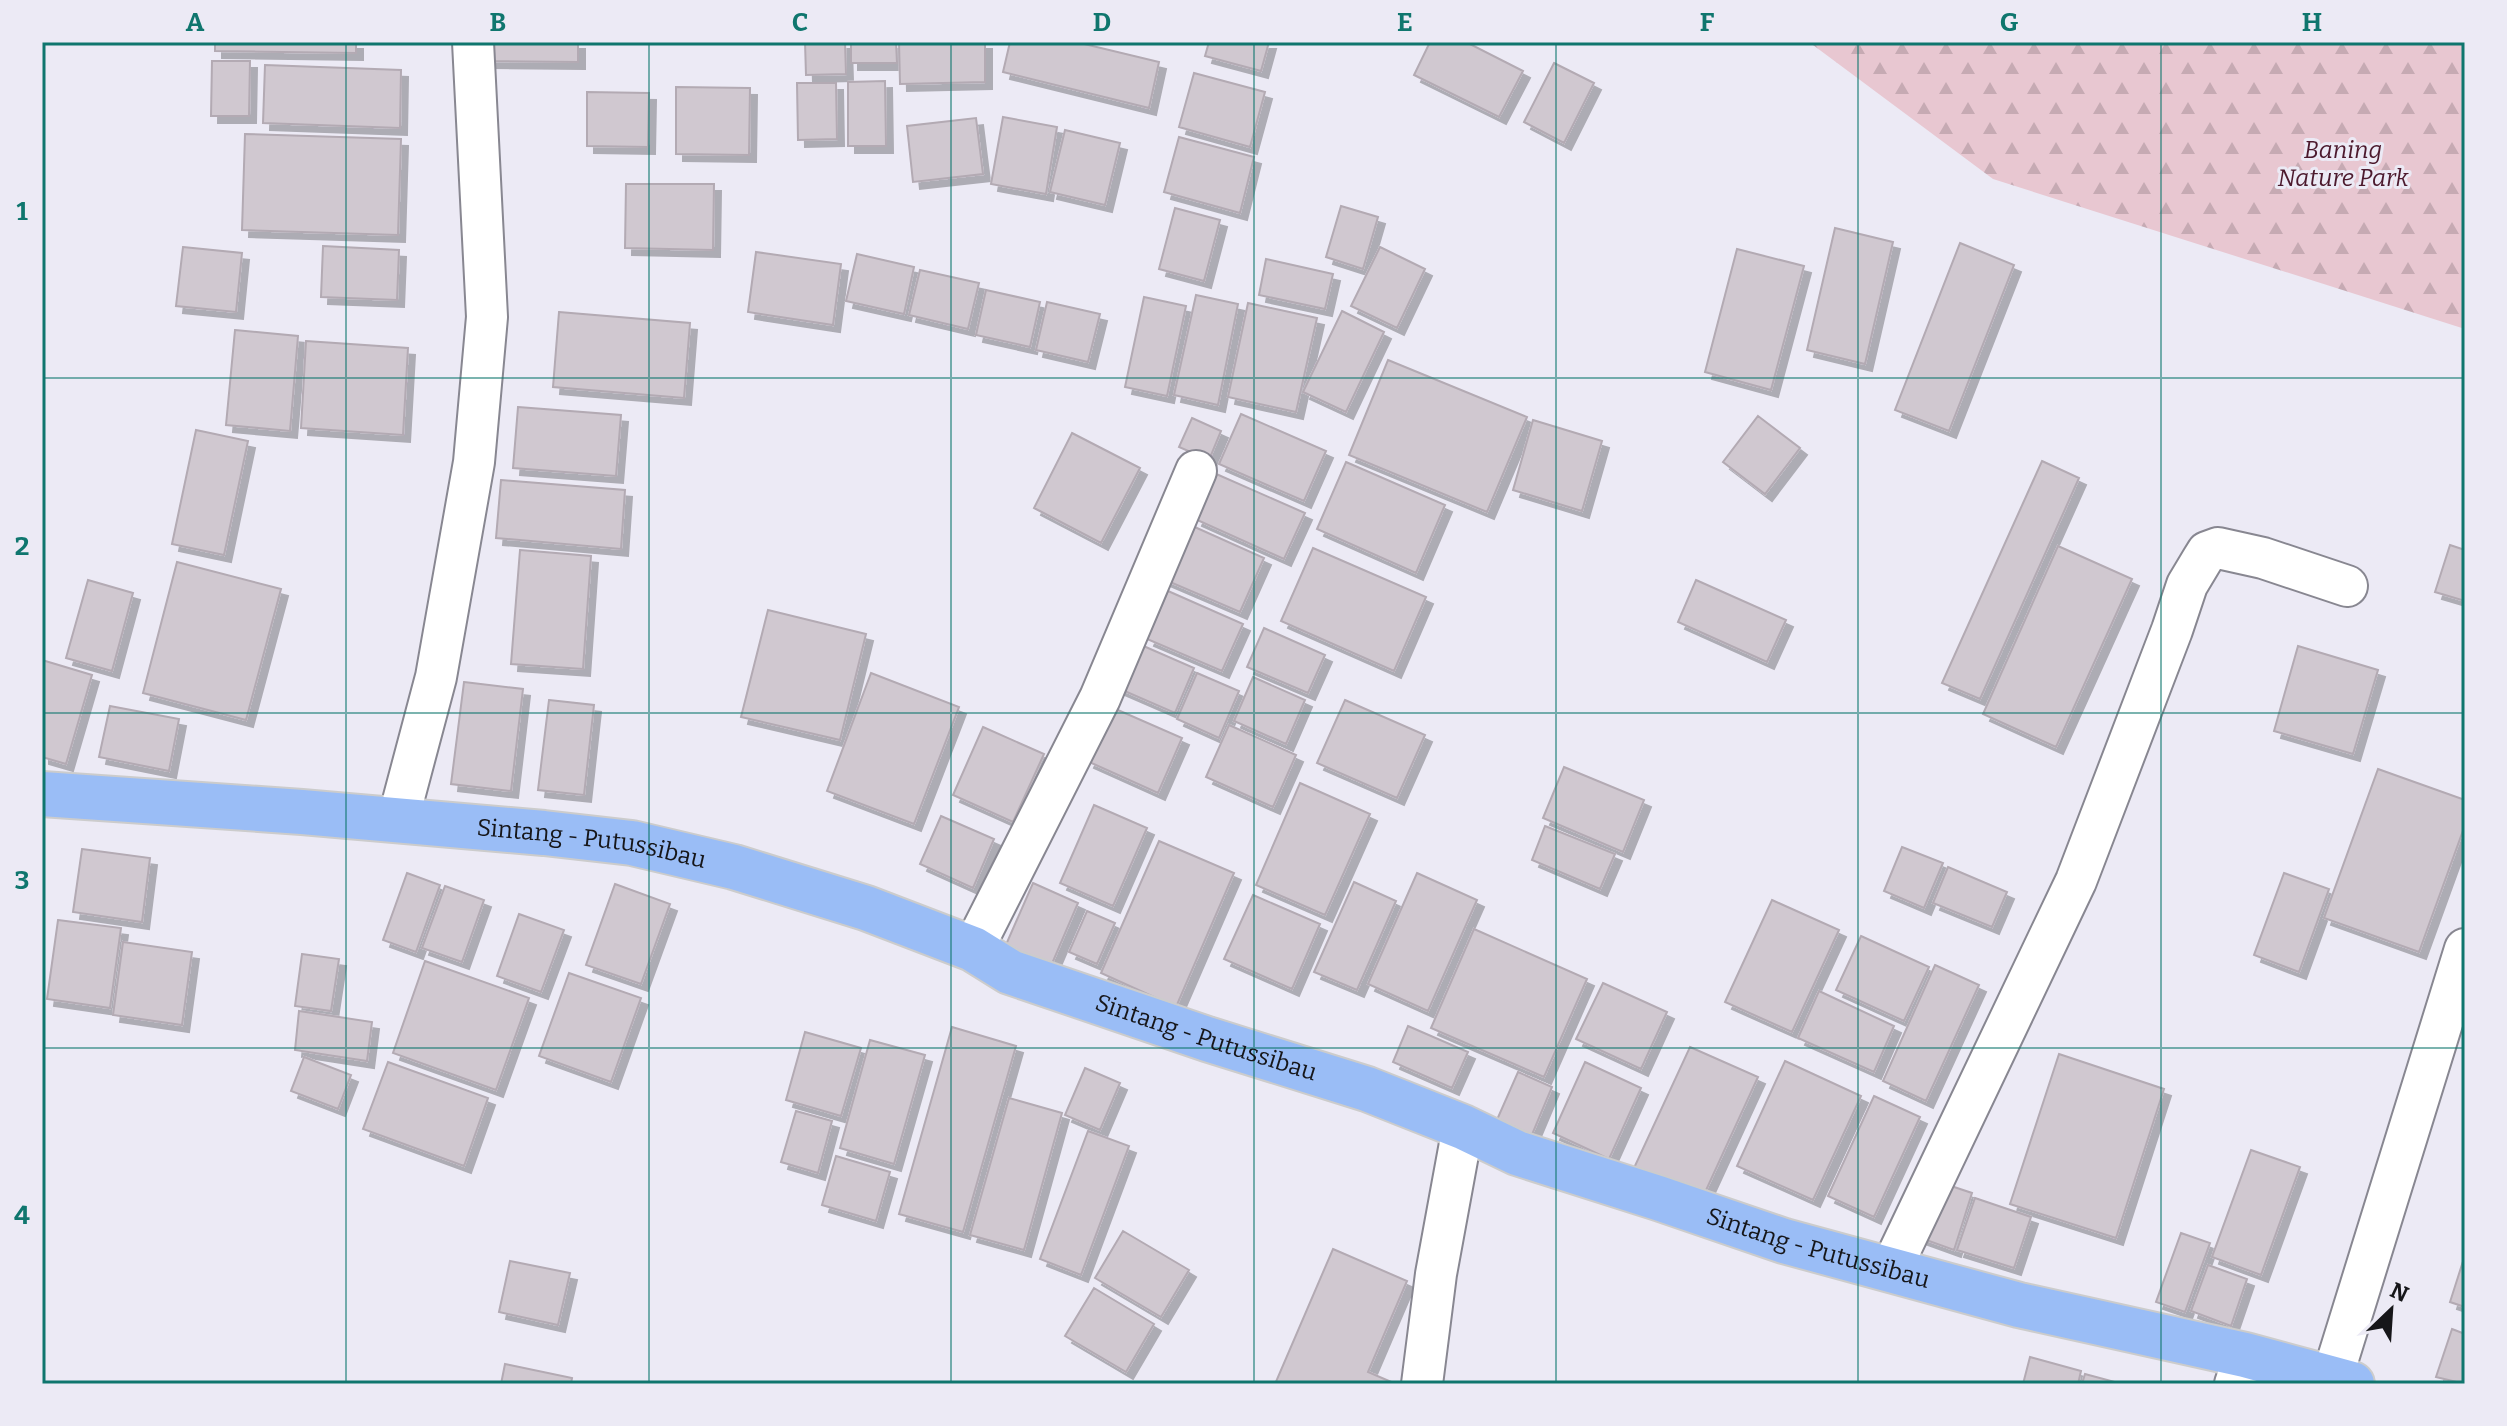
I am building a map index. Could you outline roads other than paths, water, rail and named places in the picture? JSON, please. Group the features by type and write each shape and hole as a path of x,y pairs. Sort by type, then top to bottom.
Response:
{"highway":[{"name":"Sintang - Putussibau","path":"42,794 398,820 632,843 734,867 866,908 973,949 1010,972 1367,1089 1463,1127 1517,1153 1784,1241 2240,1369 2342,1381"}],"street":[{"path":"398,820 436,677 474,462 487,317 473,42"},
{"path":"973,949 1100,698 1196,471"},
{"path":"1890,1271 2076,881 2187,585 2207,552 2218,548 2263,558 2347,586"},
{"path":"2342,1381 2465,949"},
{"path":"1422,1384 1436,1274 1463,1127"}],"park label":[{"name":"Baning Nature Park","path":"2343,164"}]}
